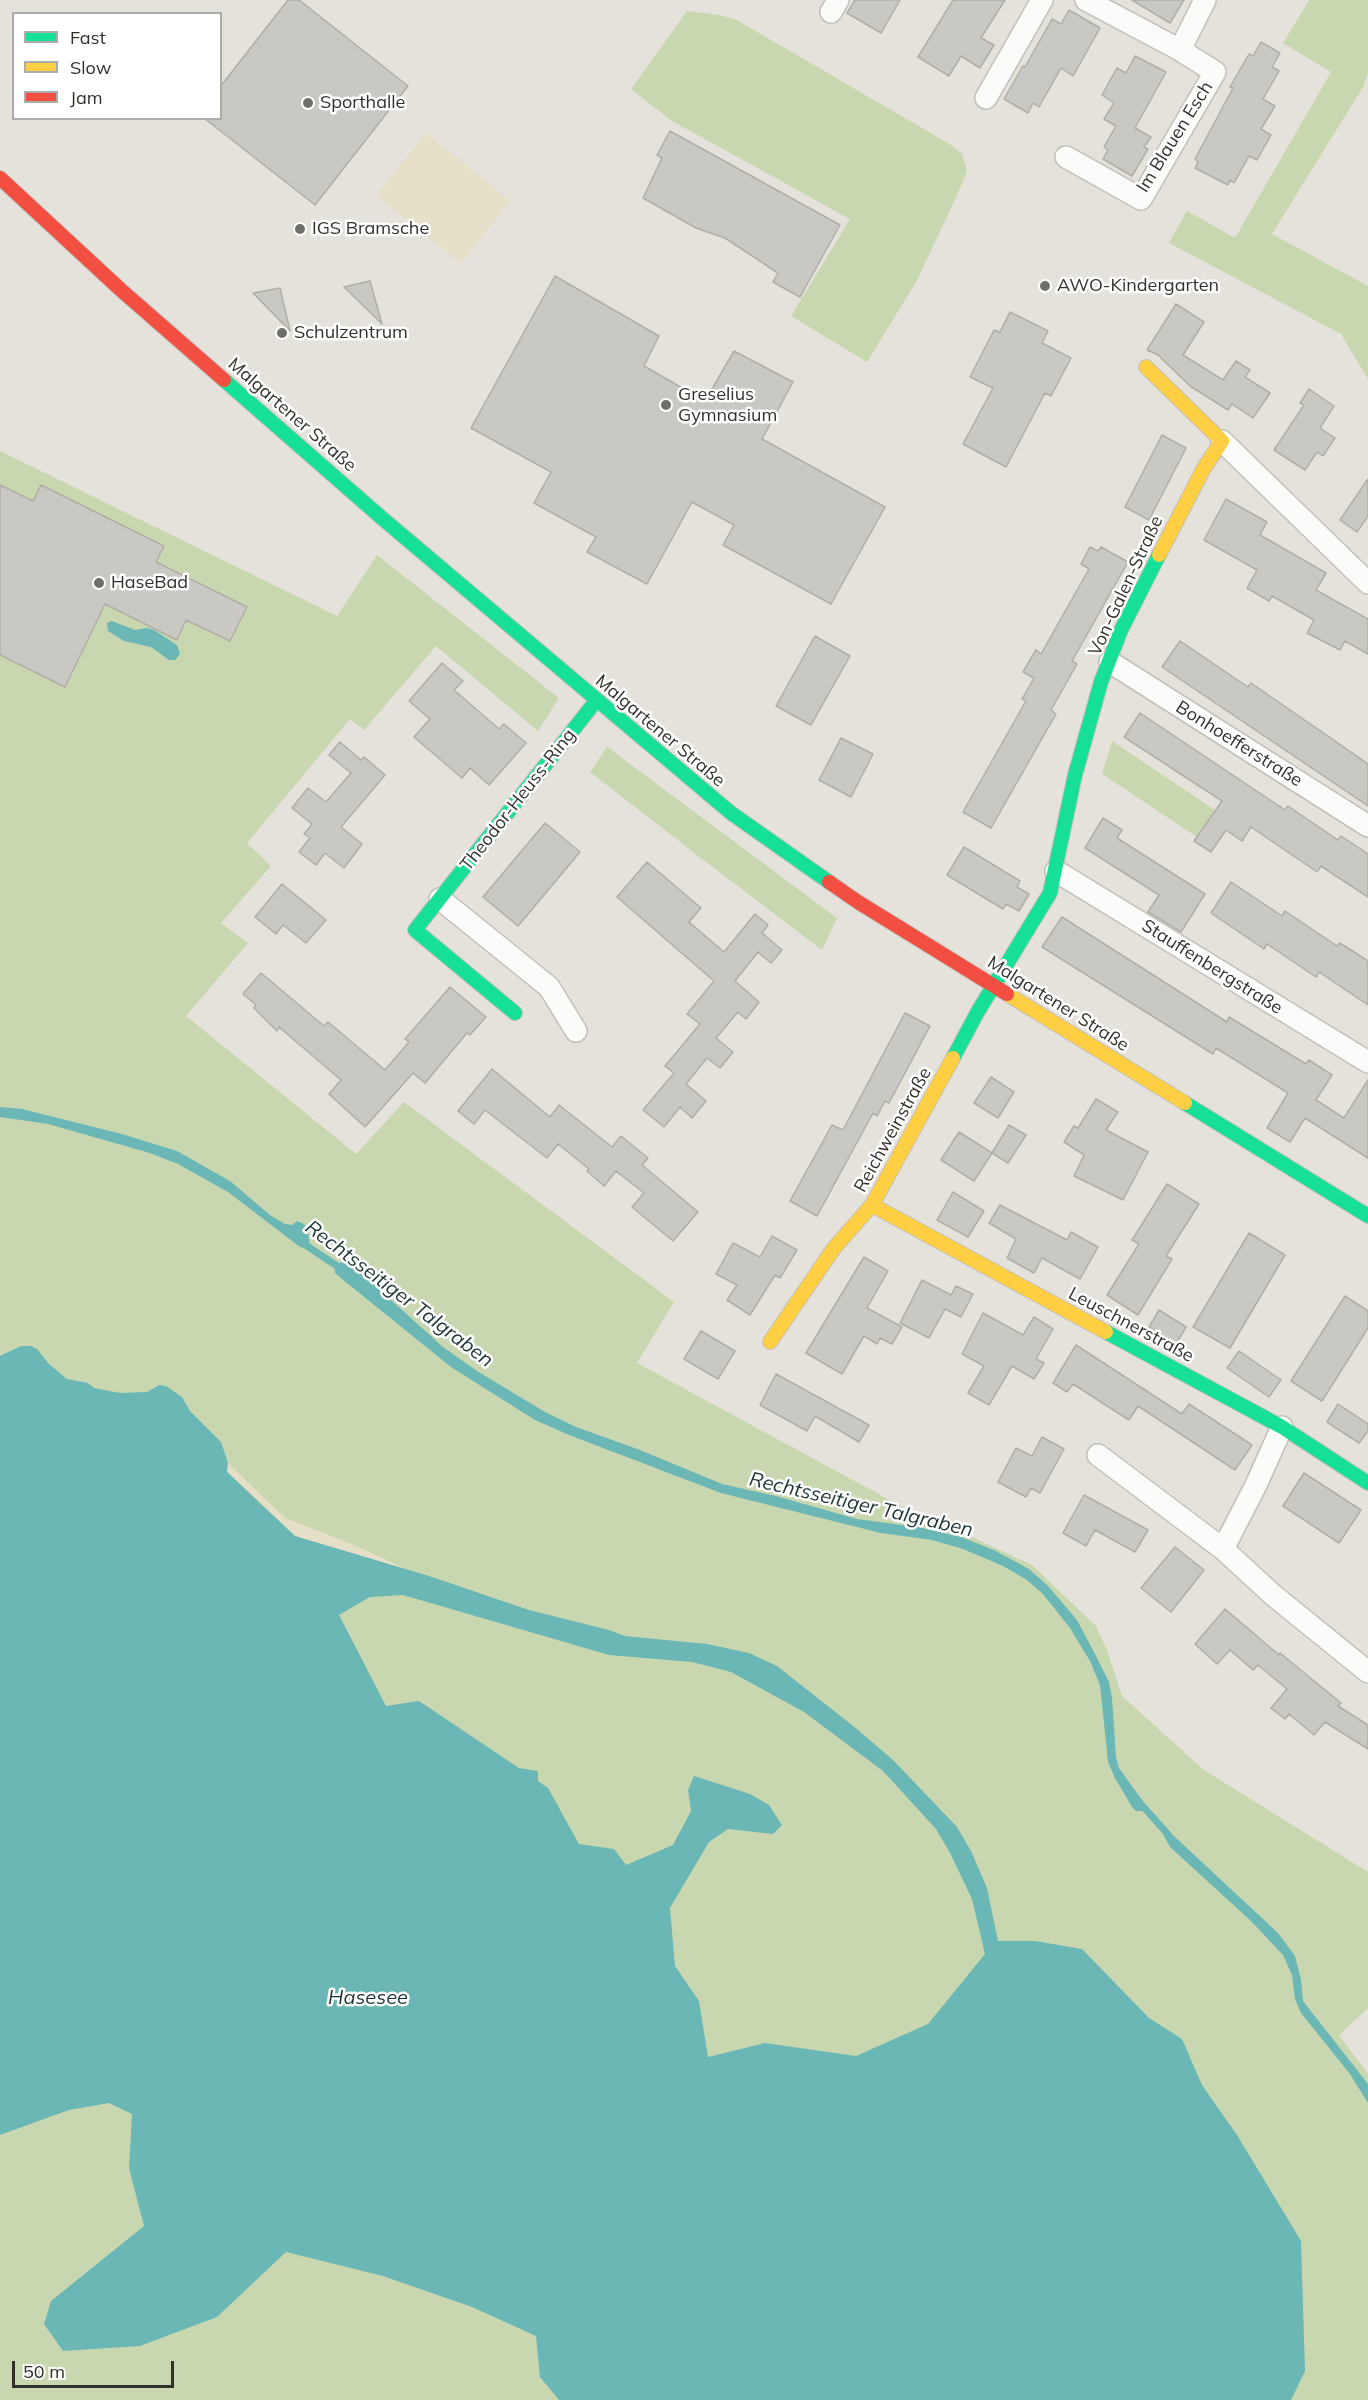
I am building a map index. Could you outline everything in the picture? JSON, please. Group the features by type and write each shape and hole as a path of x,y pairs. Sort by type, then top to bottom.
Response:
{"street":[{"path":"986,98 1041,0"},
{"name":"Im Blauen Esch","path":"1066,157 1141,199 1215,72 1086,0"},
{"path":"1179,50 1205,0"},
{"name":"Malgartener Straße","path":"0,178 121,290 596,701 731,813 858,902 1368,1216"},
{"path":"1146,368 1368,583"},
{"name":"Von-Galen-Straße","path":"993,985 1050,894 1075,775 1101,682 1121,630 1204,468 1222,441"},
{"name":"Bonhoefferstraße","path":"1110,662 1368,826"},
{"name":"Theodor-Heuss-Ring","path":"515,1012 415,930 596,701"},
{"name":"Stauffenbergstraße","path":"1056,871 1368,1062"},
{"path":"440,899 549,987 576,1031"},
{"name":"Reichweinstraße","path":"770,1341 834,1248 872,1205 993,985"},
{"name":"Leuschnerstraße","path":"872,1205 1282,1427 1368,1483"},
{"path":"1223,1549 1256,1485 1282,1427"},
{"path":"1098,1455 1223,1549 1273,1595 1368,1672"}],"green space":[{"path":"1309,0 1368,0 1368,73 1363,87 1272,234 1368,286 1368,379 1341,334 1169,243 1187,211 1235,238 1331,72 1283,43"},
{"path":"687,11 735,19 951,145 962,154 967,171 955,200 916,282 867,362 791,316 850,219 672,121 631,89"},
{"path":"0,451 337,616 377,555 559,698 538,731 436,646 364,730 350,719 247,843 271,866 221,923 248,943 186,1016 356,1154 404,1102 674,1302 637,1363 921,1517 959,1531 1032,1565 1096,1626 1107,1650 1122,1696 1204,1770 1368,1872 1368,2008 1339,2035 1368,2074 1368,2400 0,2400"},
{"path":"1112,741 1215,810 1197,837 1102,774"},
{"path":"607,747 837,918 822,950 590,772"}],"sand":[{"path":"426,133 510,201 461,263 376,196"},
{"path":"228,1463 285,1518 352,1544 412,1572 295,1536 227,1471"}],"water":[{"path":"112,621 135,630 147,628 154,630 177,645 180,654 175,660 169,660 151,647 124,641 108,631 107,623"},
{"path":"0,1107 22,1109 122,1134 177,1151 230,1181 270,1215 285,1224 292,1225 297,1221 304,1224 308,1231 310,1248 300,1247 228,1192 178,1164 150,1153 48,1124 0,1117"},
{"path":"353,1262 369,1280 443,1347 477,1371 545,1412 576,1427 640,1450 722,1484 776,1496 857,1519 918,1527 961,1537 994,1550 1029,1569 1048,1586 1077,1620 1109,1682 1119,1768 1147,1807 1144,1811 1136,1811 1132,1807 1108,1762 1100,1685 1090,1661 1070,1628 1043,1594 1027,1580 1003,1566 963,1549 932,1540 881,1533 721,1493 535,1420 451,1367 335,1273 334,1264"},
{"name":"Hasesee","path":"21,1346 31,1346 37,1349 49,1364 67,1379 88,1383 94,1388 120,1393 147,1392 159,1385 166,1386 182,1397 190,1411 221,1442 228,1463 227,1472 295,1536 429,1576 529,1610 625,1636 707,1644 749,1653 777,1666 857,1729 893,1760 957,1827 971,1851 987,1888 998,1941 1035,1941 1082,1949 1149,2018 1182,2039 1202,2085 1237,2135 1301,2241 1305,2371 1291,2400 559,2400 540,2377 536,2336 472,2307 383,2276 286,2252 217,2317 140,2346 63,2351 44,2324 51,2301 144,2226 129,2168 132,2114 109,2103 69,2110 0,2135 0,1356","holes":["403,1595 609,1655 692,1662 731,1672 804,1712 883,1771 936,1829 972,1899 985,1954 928,2024 856,2056 765,2043 708,2057 699,2001 675,1966 670,1908 709,1842 728,1829 773,1834 782,1825 769,1805 750,1794 694,1776 688,1790 691,1811 673,1845 626,1865 614,1849 579,1844 548,1788 538,1781 538,1771 519,1768 419,1701 386,1706 339,1615 370,1597"]},
{"path":"1166,1833 1175,1837 1278,1933 1295,1956 1303,2001 1368,2084 1368,2103 1350,2074 1301,2013 1295,1999 1292,1975 1283,1955 1251,1921 1170,1847 1164,1836"}],"building":[{"name":"Sporthalle","path":"288,0 299,0 408,86 315,205 207,120 222,120 222,84"},
{"path":"855,0 900,0 881,33 847,13"},
{"path":"953,0 1005,0 981,38 994,45 980,68 961,56 949,76 918,57"},
{"path":"1132,0 1184,0 1170,23"},
{"path":"1069,10 1100,28 1073,76 1061,68 1039,107 1033,103 1028,113 1004,99 1052,19 1061,24"},
{"path":"1261,42 1280,53 1272,67 1279,71 1263,99 1275,106 1261,129 1271,135 1257,160 1249,156 1234,183 1230,180 1228,185 1195,168 1198,162 1195,159 1233,88 1230,87 1249,54 1253,56"},
{"path":"1135,56 1166,72 1135,128 1151,137 1144,147 1148,149 1132,176 1103,159 1108,150 1104,147 1116,126 1104,119 1114,103 1102,95 1117,68 1126,73"},
{"path":"670,131 840,225 800,297 773,282 778,273 725,238 696,228 643,198 662,158 657,155"},
{"name":"Greselius Gymnasium","path":"555,276 659,336 644,366 705,401 734,351 793,382 762,439 885,507 831,604 723,545 734,525 692,502 647,584 587,552 596,537 534,503 551,472 471,428"},
{"path":"370,281 382,324 344,287"},
{"path":"280,288 290,331 253,293"},
{"path":"1176,304 1204,322 1183,355 1223,380 1236,361 1250,370 1245,377 1270,393 1253,418 1232,404 1228,410 1190,386 1158,355 1147,350"},
{"path":"1010,312 1048,331 1042,343 1071,358 1051,396 1045,393 1006,467 963,444 993,388 970,377 994,330 1000,332"},
{"path":"1309,389 1334,406 1320,428 1335,438 1323,456 1317,452 1305,470 1274,450 1304,405 1300,403"},
{"path":"1162,435 1186,448 1149,520 1125,507"},
{"path":"1368,479 1368,516 1357,532 1340,520"},
{"name":"HaseBad","path":"0,485 33,501 41,485 164,546 156,562 247,607 230,641 186,620 177,640 105,604 65,687 0,655"},
{"path":"1226,499 1267,522 1260,535 1326,573 1316,590 1368,619 1368,654 1345,641 1340,650 1307,633 1314,620 1272,596 1269,601 1247,588 1257,570 1204,540"},
{"path":"1090,547 1098,551 1101,547 1128,562 1072,661 1077,664 1051,710 1056,714 991,828 963,812 1026,701 1022,699 1034,678 1023,672 1036,650 1041,654 1089,569 1081,564"},
{"path":"815,636 850,656 811,725 776,706"},
{"path":"1180,641 1248,687 1251,683 1368,764 1368,806 1162,667"},
{"path":"442,663 463,681 454,690 499,729 504,724 526,743 489,785 470,768 462,778 414,737 430,719 409,701"},
{"path":"1140,713 1285,810 1288,806 1338,840 1341,836 1368,854 1368,897 1321,866 1317,872 1251,827 1242,841 1226,830 1211,852 1194,841 1222,801 1124,737"},
{"path":"841,738 873,754 851,797 819,780"},
{"path":"340,742 361,760 364,757 385,775 341,827 362,844 344,868 325,853 316,865 299,852 310,838 304,834 312,824 292,808 308,788 326,802 351,773 329,755"},
{"path":"1103,818 1122,830 1117,838 1205,894 1181,932 1148,912 1159,895 1085,848"},
{"path":"545,823 580,852 518,926 483,897"},
{"path":"964,847 1020,881 1017,887 1029,894 1019,911 1006,904 1003,909 947,875"},
{"path":"647,862 701,908 689,922 724,952 755,914 768,925 762,933 782,950 771,963 758,952 735,981 759,1002 746,1019 738,1012 716,1038 733,1052 720,1068 707,1058 686,1084 706,1101 692,1118 680,1107 664,1127 643,1110 674,1073 665,1066 700,1024 687,1014 714,981 617,897"},
{"path":"1231,882 1282,916 1285,911 1337,946 1340,943 1368,961 1368,1005 1319,972 1316,977 1267,944 1264,949 1211,913"},
{"path":"282,884 326,920 306,943 283,925 276,934 255,917"},
{"path":"1062,917 1227,1022 1229,1017 1306,1064 1309,1060 1332,1075 1316,1100 1344,1118 1368,1080 1368,1158 1305,1118 1290,1142 1267,1128 1288,1093 1216,1048 1213,1054 1042,947"},
{"path":"261,973 324,1026 328,1022 385,1070 409,1042 405,1039 450,987 486,1017 470,1035 467,1033 425,1083 413,1073 365,1127 329,1094 341,1080 279,1027 277,1031 254,1008 256,1005 243,994"},
{"path":"905,1013 930,1026 889,1103 885,1101 877,1116 873,1113 817,1216 790,1201 832,1125 843,1130"},
{"path":"492,1069 550,1117 559,1105 612,1147 621,1136 648,1158 642,1165 698,1212 673,1241 632,1207 644,1193 616,1171 604,1186 587,1171 589,1169 558,1144 547,1158 485,1110 474,1124 458,1111"},
{"path":"991,1077 1014,1092 998,1118 974,1103"},
{"path":"1096,1099 1118,1112 1106,1130 1148,1152 1123,1200 1074,1176 1084,1155 1064,1142 1074,1126 1078,1128"},
{"path":"1009,1125 1026,1135 1008,1163 992,1153"},
{"path":"959,1132 992,1153 974,1181 941,1160"},
{"path":"1167,1184 1199,1204 1166,1256 1172,1259 1138,1315 1107,1295 1139,1244 1132,1240"},
{"path":"953,1192 984,1211 968,1237 937,1220"},
{"path":"1000,1205 1067,1240 1071,1232 1098,1247 1080,1279 1042,1258 1034,1273 1007,1258 1016,1239 989,1223"},
{"path":"1249,1233 1285,1255 1230,1348 1193,1327"},
{"path":"772,1236 797,1250 780,1278 775,1275 750,1315 727,1300 737,1285 716,1274 733,1243 760,1257"},
{"path":"864,1257 888,1271 867,1308 902,1327 892,1344 880,1338 877,1344 864,1336 842,1374 806,1353"},
{"path":"922,1280 951,1295 956,1286 973,1294 961,1317 945,1309 929,1338 900,1323"},
{"path":"1345,1296 1368,1311 1368,1328 1322,1401 1291,1381"},
{"path":"1159,1310 1186,1327 1176,1344 1149,1327"},
{"path":"983,1313 1023,1335 1034,1317 1053,1329 1036,1359 1044,1363 1034,1379 1012,1366 989,1405 968,1393 984,1366 962,1354"},
{"path":"701,1331 735,1351 718,1379 684,1359"},
{"path":"1076,1345 1182,1414 1189,1404 1252,1445 1235,1470 1138,1406 1129,1420 1073,1384 1067,1392 1053,1383"},
{"path":"1239,1351 1281,1380 1269,1397 1227,1368"},
{"path":"776,1374 869,1425 859,1442 815,1416 807,1431 760,1405"},
{"path":"1338,1404 1368,1424 1368,1431 1359,1443 1327,1422"},
{"path":"1042,1437 1064,1449 1040,1493 1031,1488 1026,1497 998,1482 1016,1448 1032,1456"},
{"path":"1304,1473 1361,1510 1339,1543 1283,1506"},
{"path":"1084,1495 1148,1530 1135,1552 1095,1530 1086,1546 1063,1533"},
{"path":"1175,1547 1204,1570 1171,1612 1141,1588"},
{"path":"1225,1609 1341,1703 1338,1706 1368,1725 1368,1749 1325,1722 1314,1735 1289,1714 1285,1719 1271,1708 1287,1689 1258,1665 1253,1670 1230,1650 1217,1664 1195,1644"}],"waterway":[{"name":"Rechtsseitiger Talgraben","path":"304,1244 340,1268"},
{"name":"Rechtsseitiger Talgraben","path":"1140,1803 1173,1840"}],"traffic: fast":[{"path":"224,380 383,519 731,813 829,882"},
{"path":"953,1058 977,1013 1050,893 1075,775 1101,682 1121,630 1159,555"},
{"path":"515,1013 415,930 596,701"},
{"path":"1185,1103 1368,1216"},
{"path":"1106,1332 1282,1427 1368,1483"}],"traffic: slow":[{"path":"1146,367 1222,441 1204,468 1159,555"},
{"path":"1007,994 1185,1103"},
{"path":"770,1342 834,1248 872,1205 953,1058"},
{"path":"872,1205 1106,1332"}],"traffic: jam":[{"path":"0,178 121,290 224,380"},
{"path":"829,882 1007,994"}],"place":[{"name":"Sporthalle","path":"308,103"},
{"name":"IGS Bramsche","path":"300,229"},
{"name":"AWO-Kindergarten","path":"1045,286"},
{"name":"Schulzentrum","path":"282,333"},
{"name":"Greselius Gymnasium","path":"666,405"},
{"name":"HaseBad","path":"99,583"}]}
